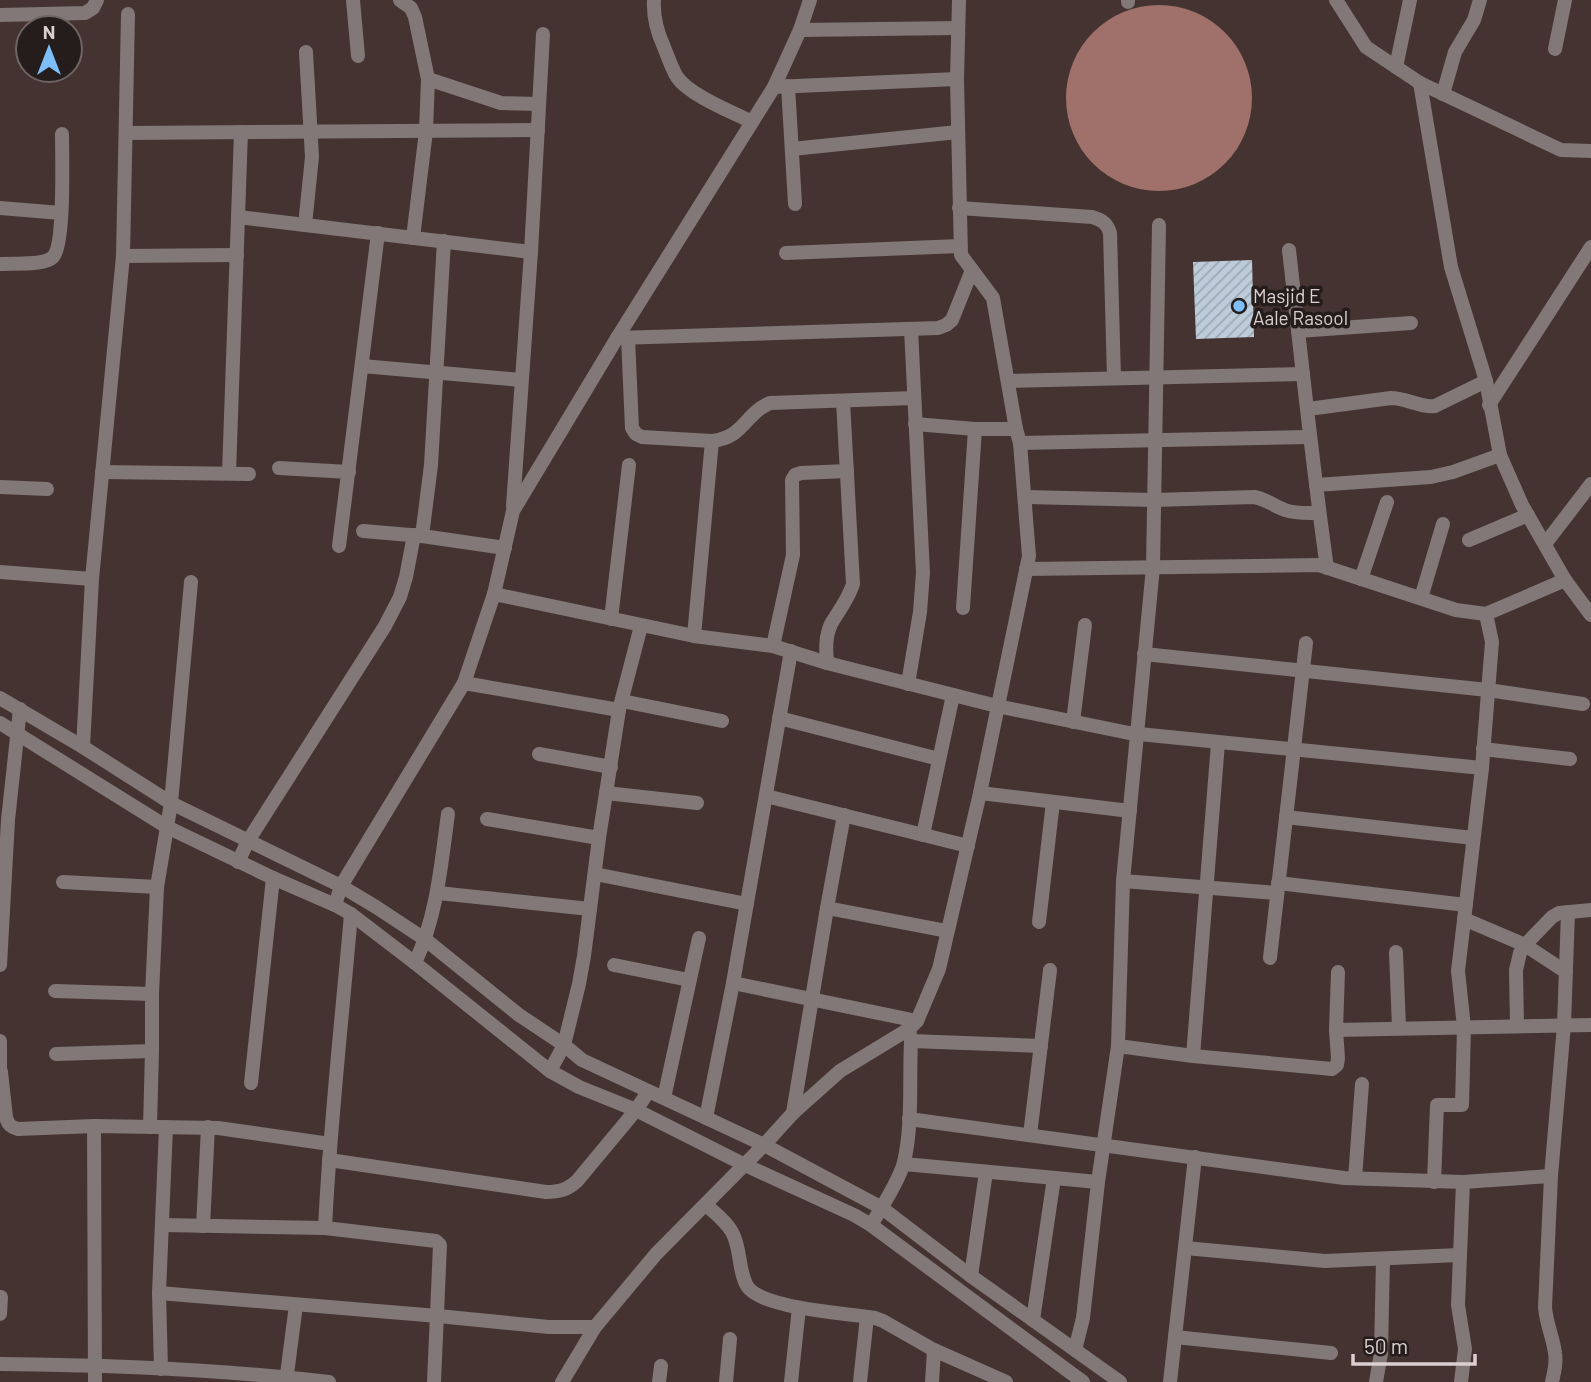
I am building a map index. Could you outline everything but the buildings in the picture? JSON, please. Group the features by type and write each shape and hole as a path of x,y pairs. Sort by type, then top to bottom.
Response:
{"street":[{"path":"0,15 85,13 93,8 97,0"},
{"path":"353,0 358,56"},
{"path":"400,0 411,8 415,17 428,79 426,131 413,238"},
{"path":"654,0 654,21 677,77 698,94 752,122"},
{"path":"513,511 623,338 752,122 781,87 810,0"},
{"path":"871,1225 904,1164 909,1119 912,1030 939,968 980,793 1029,556 1018,436 993,298 961,255 957,79 959,0"},
{"path":"1336,0 1366,47 1420,83 1561,150 1591,150"},
{"path":"1396,67 1410,0"},
{"path":"1443,94 1455,52 1474,20 1480,0"},
{"path":"1555,49 1565,0"},
{"path":"83,747 92,579 123,256 128,14"},
{"path":"800,30 958,28"},
{"path":"335,905 341,886 464,683 494,594 505,548 513,511 543,34"},
{"path":"305,225 311,174 306,52"},
{"path":"428,79 501,103 539,104"},
{"path":"781,87 957,79"},
{"path":"1420,83 1451,267 1486,381 1500,455 1528,515 1565,580 1591,615"},
{"path":"781,87 792,149 795,204"},
{"path":"126,133 538,130"},
{"path":"229,473 241,132"},
{"path":"792,149 958,132"},
{"path":"0,264 35,263 52,259 56,253 61,213 62,134"},
{"path":"0,208 61,213"},
{"path":"959,208 1092,217 1108,226 1114,378"},
{"path":"238,217 531,252"},
{"path":"1075,1350 1083,1318 1098,1182 1118,1046 1123,881 1153,567 1159,225"},
{"path":"339,546 378,233"},
{"path":"238,862 248,841 385,626 400,597 418,536 431,466 444,241"},
{"path":"786,253 960,246"},
{"path":"1489,405 1591,247"},
{"path":"1289,250 1327,568"},
{"path":"123,256 237,255"},
{"path":"623,338 938,328 946,326 952,320 972,270"},
{"path":"1298,331 1411,323"},
{"path":"908,684 920,612 923,573 911,329"},
{"path":"623,338 632,428 636,434 642,436 712,441 729,437 761,407 769,403 914,398"},
{"path":"362,366 521,380"},
{"path":"1008,381 1303,374"},
{"path":"1308,409 1391,398 1427,407 1435,406 1486,381"},
{"path":"827,663 828,633 849,597 853,584 843,401"},
{"path":"915,424 1018,436 1156,440 1310,437"},
{"path":"964,608 975,429"},
{"path":"694,636 712,441"},
{"path":"1316,485 1431,477 1500,455"},
{"path":"611,619 629,465"},
{"path":"279,468 349,472"},
{"path":"773,646 793,555 792,480 795,475 801,473 847,471"},
{"path":"102,472 249,474"},
{"path":"1545,544 1591,484"},
{"path":"0,487 47,489"},
{"path":"1025,497 1154,500 1254,497 1286,510 1319,513"},
{"path":"1361,579 1387,502"},
{"path":"1469,540 1528,515"},
{"path":"1421,598 1443,524"},
{"path":"363,531 505,548"},
{"path":"1026,569 1319,565 1456,610 1486,614 1565,580"},
{"path":"0,572 92,579"},
{"path":"150,1127 152,994 158,887 171,803 191,582"},
{"path":"494,594 694,636 773,646 827,663 997,706 1137,734 1482,768"},
{"path":"1434,1182 1437,1105 1462,1105 1464,1027 1458,971 1482,768 1492,642 1486,614"},
{"path":"1073,722 1085,625"},
{"path":"550,1071 564,1045 584,956 620,706 641,626"},
{"path":"1270,958 1306,643"},
{"path":"706,1118 733,983 791,651"},
{"path":"1144,654 1488,690 1583,704"},
{"path":"464,683 722,721"},
{"path":"923,835 953,695"},
{"path":"0,698 171,803 341,886 426,940 519,1015 582,1060 764,1145 882,1208 971,1276 1120,1382"},
{"path":"0,965 4,819 20,709"},
{"path":"779,718 939,759"},
{"path":"0,723 167,827 351,914 550,1071 871,1225 1083,1382"},
{"path":"1194,1056 1218,743"},
{"path":"1483,749 1570,759"},
{"path":"539,754 611,767"},
{"path":"606,793 697,803"},
{"path":"980,793 1130,811"},
{"path":"766,796 968,846"},
{"path":"1039,922 1053,802"},
{"path":"415,963 426,940 438,893 448,814"},
{"path":"793,1113 844,815"},
{"path":"1286,817 1473,838"},
{"path":"487,819 599,838"},
{"path":"595,874 747,904"},
{"path":"251,1083 273,878"},
{"path":"1123,881 1207,887 1278,888 1465,912 1525,945 1566,972"},
{"path":"63,882 158,887"},
{"path":"438,893 590,909"},
{"path":"827,908 947,932"},
{"path":"1517,1026 1516,970 1525,945 1559,913 1591,910"},
{"path":"1552,1382 1556,1362 1545,1307 1569,912"},
{"path":"325,1228 328,1160 351,914"},
{"path":"664,1098 699,938"},
{"path":"1396,952 1399,1028"},
{"path":"614,965 689,980"},
{"path":"1030,1135 1050,970"},
{"path":"1118,1046 1332,1069 1337,1065 1338,1058 1338,972"},
{"path":"733,983 811,999 912,1030 1041,1046"},
{"path":"55,991 152,994"},
{"path":"1336,1030 1591,1025"},
{"path":"562,1382 595,1327 656,1254 793,1113 840,1072 912,1030"},
{"path":"0,1041 0,1073 6,1117 12,1127 18,1129 94,1126 208,1127 330,1144"},
{"path":"56,1054 152,1051"},
{"path":"1355,1178 1362,1084"},
{"path":"328,1160 557,1192 568,1189 577,1181 648,1092"},
{"path":"909,1119 1344,1178 1463,1182 1551,1176"},
{"path":"94,1126 96,1382"},
{"path":"162,1369 159,1293 166,1127"},
{"path":"203,1226 208,1127"},
{"path":"1170,1382 1195,1157"},
{"path":"904,1164 1098,1182"},
{"path":"971,1276 986,1172"},
{"path":"1033,1320 1054,1178"},
{"path":"1461,1382 1465,1349 1458,1305 1463,1182"},
{"path":"706,1205 724,1221 733,1234 748,1289 761,1297 799,1308 883,1321 934,1350 1006,1382"},
{"path":"162,1226 325,1228 436,1241 440,1245 434,1382"},
{"path":"1185,1248 1325,1261 1459,1255"},
{"path":"1376,1382 1381,1353 1383,1259"},
{"path":"159,1293 549,1327 595,1327"},
{"path":"0,1314 1,1297"},
{"path":"286,1380 296,1305"},
{"path":"791,1382 799,1308"},
{"path":"860,1382 867,1317"},
{"path":"1175,1337 1331,1353"},
{"path":"726,1382 730,1339"},
{"path":"932,1382 934,1350"},
{"path":"0,1364 96,1365 329,1382"},
{"path":"659,1382 661,1366"}],"shaded area":[{"path":"1159,5 1195,12 1225,32 1245,62 1252,98 1245,134 1225,164 1195,184 1159,191 1123,184 1093,164 1073,134 1066,98 1073,62 1093,32 1123,12"}],"place":[{"name":"Masjid E Aale Rasool","path":"1239,306"}]}
